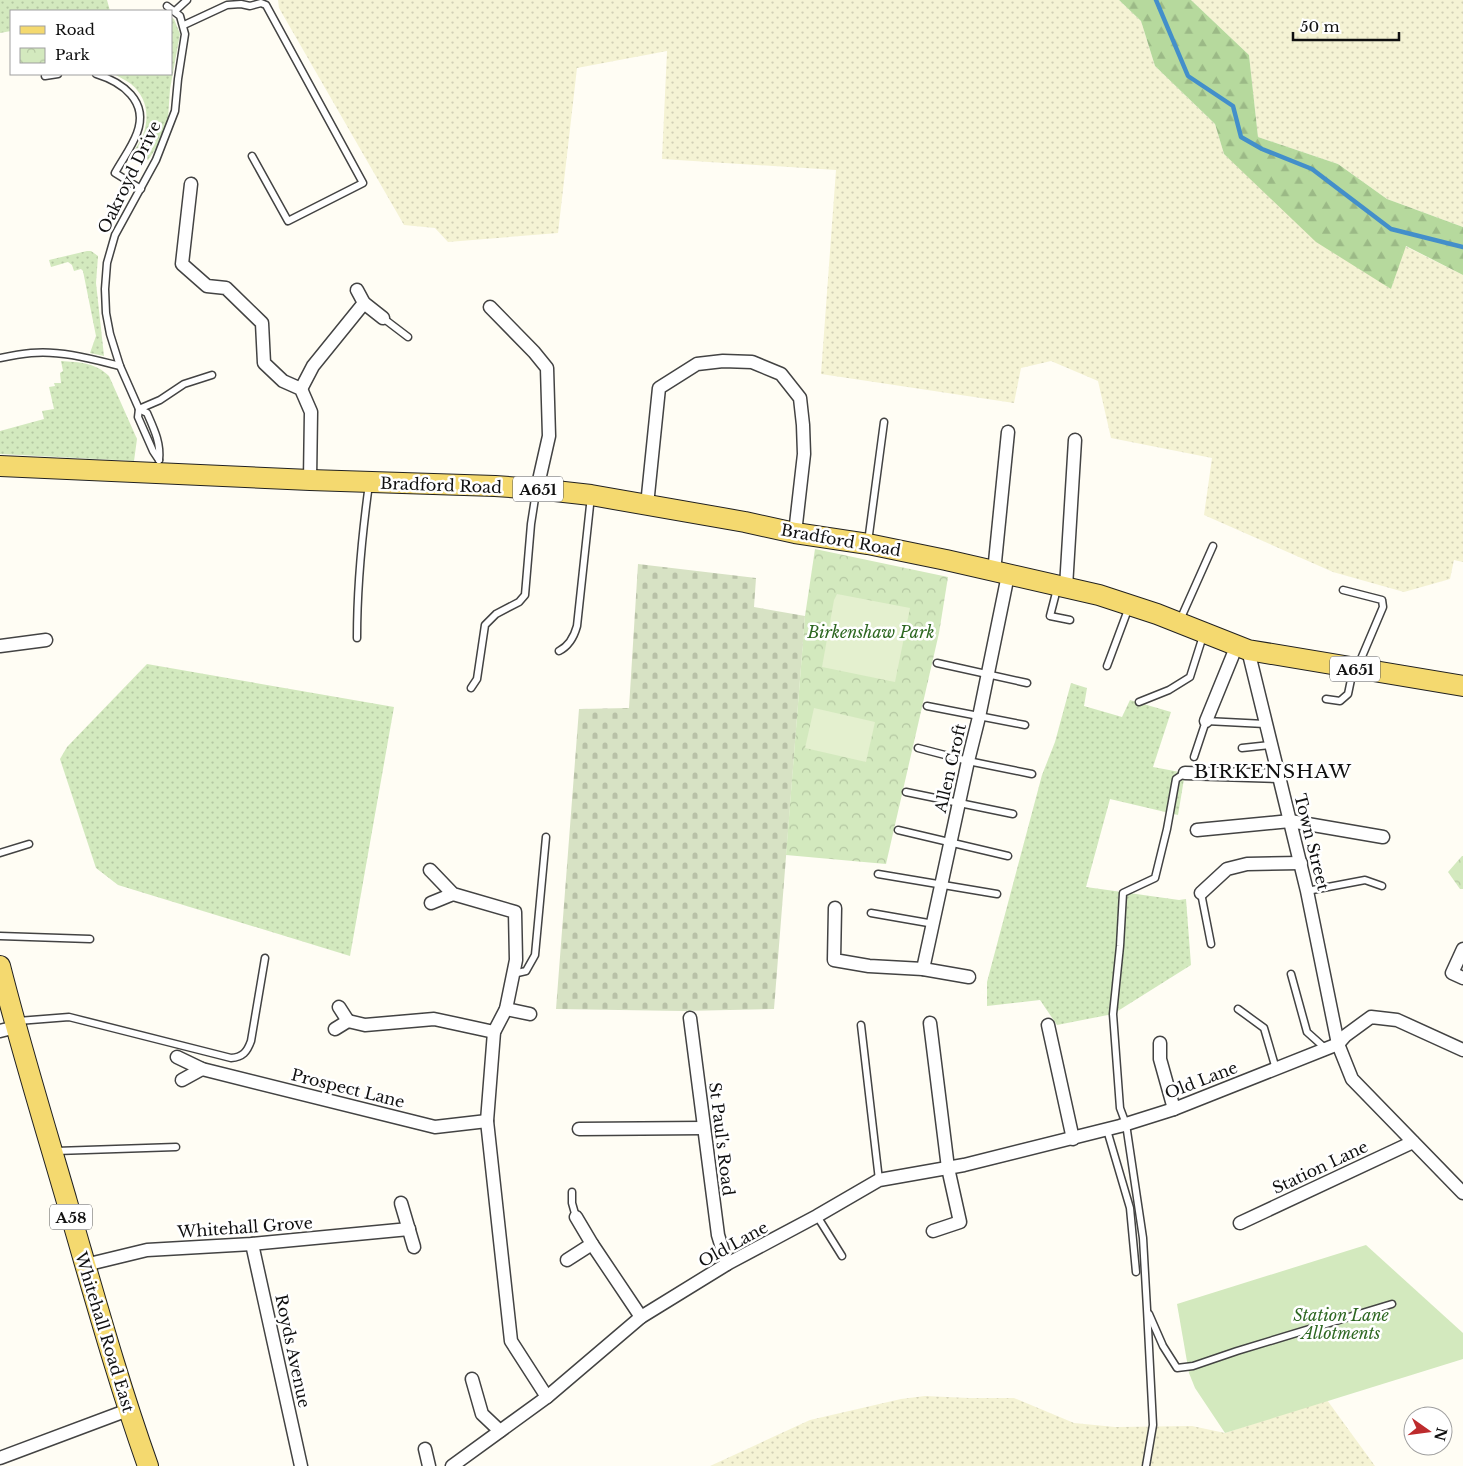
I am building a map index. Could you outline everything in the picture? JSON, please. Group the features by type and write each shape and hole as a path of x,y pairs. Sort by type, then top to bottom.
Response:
{"main road":[{"name":"Bradford Road","path":"0,466 159,467 310,480 537,489 591,495 745,522 795,533 868,544 1062,586 1130,605 1243,647 1355,669 1463,686"},
{"name":"Whitehall Road East","path":"0,966 10,1027 52,1151 128,1410 148,1466"}],"street":[{"path":"191,184 182,264 207,286 226,288 262,323 264,363 283,381 301,389 310,412 310,480"},
{"path":"357,290 364,303 383,318"},
{"path":"301,389 313,366 364,303"},
{"path":"490,307 547,368 549,436 537,489"},
{"path":"647,505 659,388 697,364 723,361 752,362 781,374 800,398 804,454 795,533"},
{"path":"1001,573 1008,432"},
{"path":"1062,586 1075,440"},
{"name":"Allen Croft","path":"923,970 958,803 979,717 1001,573"},
{"path":"0,646 46,640"},
{"path":"1206,720 1243,647"},
{"name":"Town Street","path":"1243,647 1301,863 1332,1047"},
{"path":"1185,773 1278,776"},
{"path":"1197,830 1290,821 1383,837"},
{"path":"1201,893 1227,869 1247,864 1301,863"},
{"path":"430,870 453,894 514,912 516,960 506,1009 494,1032 487,1121 511,1341 547,1397"},
{"path":"431,903 453,894"},
{"path":"834,908 834,960 969,977"},
{"path":"1463,949 1452,973 1463,978"},
{"path":"339,1007 348,1022"},
{"path":"506,1009 530,1014"},
{"name":"Old Lane","path":"452,1466 547,1397 641,1317 727,1264 817,1216 878,1180 948,1168 1073,1139 1174,1109 1332,1047 1371,1017 1397,1020 1463,1050"},
{"name":"St Paul's Road","path":"690,1018 718,1235 727,1264"},
{"path":"335,1029 348,1022 365,1025 434,1019 494,1032"},
{"path":"930,1023 948,1168 960,1222 933,1231"},
{"path":"1048,1025 1073,1139"},
{"path":"1160,1043 1160,1058 1174,1109"},
{"path":"1332,1047 1352,1079 1463,1193"},
{"name":"Prospect Lane","path":"176,1056 202,1069 435,1127 487,1121"},
{"path":"182,1080 202,1069"},
{"path":"579,1129 704,1128"},
{"name":"Station Lane","path":"1240,1223 1413,1142"},
{"path":"401,1203 414,1247"},
{"path":"576,1217 641,1317"},
{"name":"Whitehall Grove","path":"85,1265 147,1250 252,1244 409,1229"},
{"name":"Royds Avenue","path":"252,1244 301,1466"},
{"path":"567,1260 592,1244"},
{"path":"472,1379 482,1414 500,1431"},
{"path":"0,1458 128,1410"},
{"path":"424,1449 429,1466"}],"lane":[{"path":"175,11 187,0"},
{"path":"167,6 180,16 184,25 227,6 240,4 250,6 261,2 266,5 363,183 288,221 252,156"},
{"name":"Oakroyd Drive","path":"159,467 160,451 157,437 147,413 139,409 120,366 110,334 106,313 106,262 115,235 156,160 175,111 178,79 185,42 184,25"},
{"path":"45,76 52,75"},
{"path":"98,75 116,82 132,95 139,114 137,133 114,174 141,189"},
{"path":"383,318 408,338"},
{"path":"0,358 32,352 72,356 120,366"},
{"path":"139,409 160,400 184,384 212,375"},
{"path":"868,544 884,422"},
{"path":"357,638 362,541 369,483"},
{"path":"471,688 477,679 485,626 496,614 519,602 524,595 531,524 537,489"},
{"path":"559,652 566,648 577,626 591,495"},
{"path":"1179,623 1213,546"},
{"path":"1062,586 1050,616 1070,620"},
{"path":"1326,699 1340,701 1348,694 1355,669 1383,607 1382,600 1343,590"},
{"path":"1107,666 1130,605"},
{"path":"1139,702 1169,690 1190,677 1204,633"},
{"path":"937,663 1027,683"},
{"path":"927,706 1025,726"},
{"path":"1194,757 1206,720 1265,724"},
{"path":"1242,748 1270,745"},
{"path":"918,748 968,761 1032,774"},
{"path":"1146,1466 1153,1425 1143,1238 1126,1124 1120,1108 1113,1014 1123,894 1155,878 1167,829 1176,779 1185,773"},
{"path":"906,792 1013,814"},
{"path":"898,830 1008,856"},
{"path":"513,974 526,971 535,955 546,837"},
{"path":"0,853 29,844"},
{"path":"878,874 997,894"},
{"path":"1307,891 1365,880 1382,886"},
{"path":"1201,893 1211,944"},
{"path":"871,913 934,924"},
{"path":"0,936 90,939"},
{"path":"10,1027 69,1017 231,1058 240,1057 247,1052 251,1041 264,958"},
{"path":"1292,974 1307,1032 1332,1047"},
{"path":"1238,1010 1264,1028 1276,1069"},
{"path":"861,1025 878,1180"},
{"path":"1107,1130 1130,1208 1136,1272"},
{"path":"52,1151 176,1147"},
{"path":"572,1192 572,1203 576,1217"},
{"path":"817,1216 842,1256"},
{"path":"1147,1309 1163,1346 1177,1368 1192,1366 1392,1304"}],"shaded area":[{"path":"278,0 1119,0 1141,21 1155,66 1215,124 1224,154 1391,289 1405,246 1463,275 1463,562 1454,560 1450,579 1404,592 1333,572 1204,515 1212,458 1111,438 1098,381 1051,361 1021,368 1014,403 821,374 836,170 662,159 667,51 577,68 558,233 448,242 435,228 404,225 279,8"},
{"path":"1191,0 1463,0 1463,227 1387,199 1338,164 1258,137 1249,55"},
{"path":"925,1396 1014,1398 1074,1423 1115,1427 1192,1426 1225,1433 1327,1400 1375,1466 710,1466 810,1420 901,1399"}],"green space":[{"path":"0,0 107,0 110,10 10,10 10,31 0,33"},
{"path":"1119,0 1191,0 1249,55 1258,137 1338,164 1387,199 1463,227 1463,275 1406,246 1391,289 1316,242 1224,154 1215,124 1155,66 1141,21"},
{"path":"172,18 174,19 180,34 170,89 168,119 162,139 137,177 148,160 135,149 144,133 146,116 143,99 138,91 116,75 172,75"},
{"path":"91,251 98,256 96,283 104,356 90,353 96,336 83,271 81,269 74,271 72,265 68,262 51,267 49,260"},
{"path":"61,361 93,366 109,376 137,439 134,461 0,454 0,431 44,419 42,411 54,409 49,387 55,386 54,383 61,383 60,373 63,371"},
{"name":"Birkenshaw Park","path":"815,549 948,577 939,633 886,864 786,855 805,616"},
{"path":"638,564 756,578 754,607 805,616 774,1009 683,1011 556,1009 579,709 629,708"},
{"path":"837,594 910,608 895,682 822,667 834,600"},
{"path":"147,664 394,707 350,956 118,885 96,868 60,759 67,747"},
{"path":"1071,683 1087,688 1084,706 1122,717 1130,700 1171,712 1153,767 1185,773 1178,815 1110,799 1086,887 1179,900 1186,899 1191,965 1113,1014 1057,1025 1040,1000 987,1006 987,982 1042,775 1055,742"},
{"path":"814,708 875,722 866,762 805,748"},
{"path":"1462,856 1463,889 1460,889 1448,872"},
{"name":"Station Lane Allotments","path":"1366,1245 1463,1333 1463,1359 1225,1433 1195,1388 1189,1373 1177,1304"}],"waterway":[{"path":"1156,0 1188,76 1233,106 1241,137 1262,149 1312,169 1391,229 1463,247"}],"district":[{"name":"BIRKENSHAW","path":"1273,771"}]}
